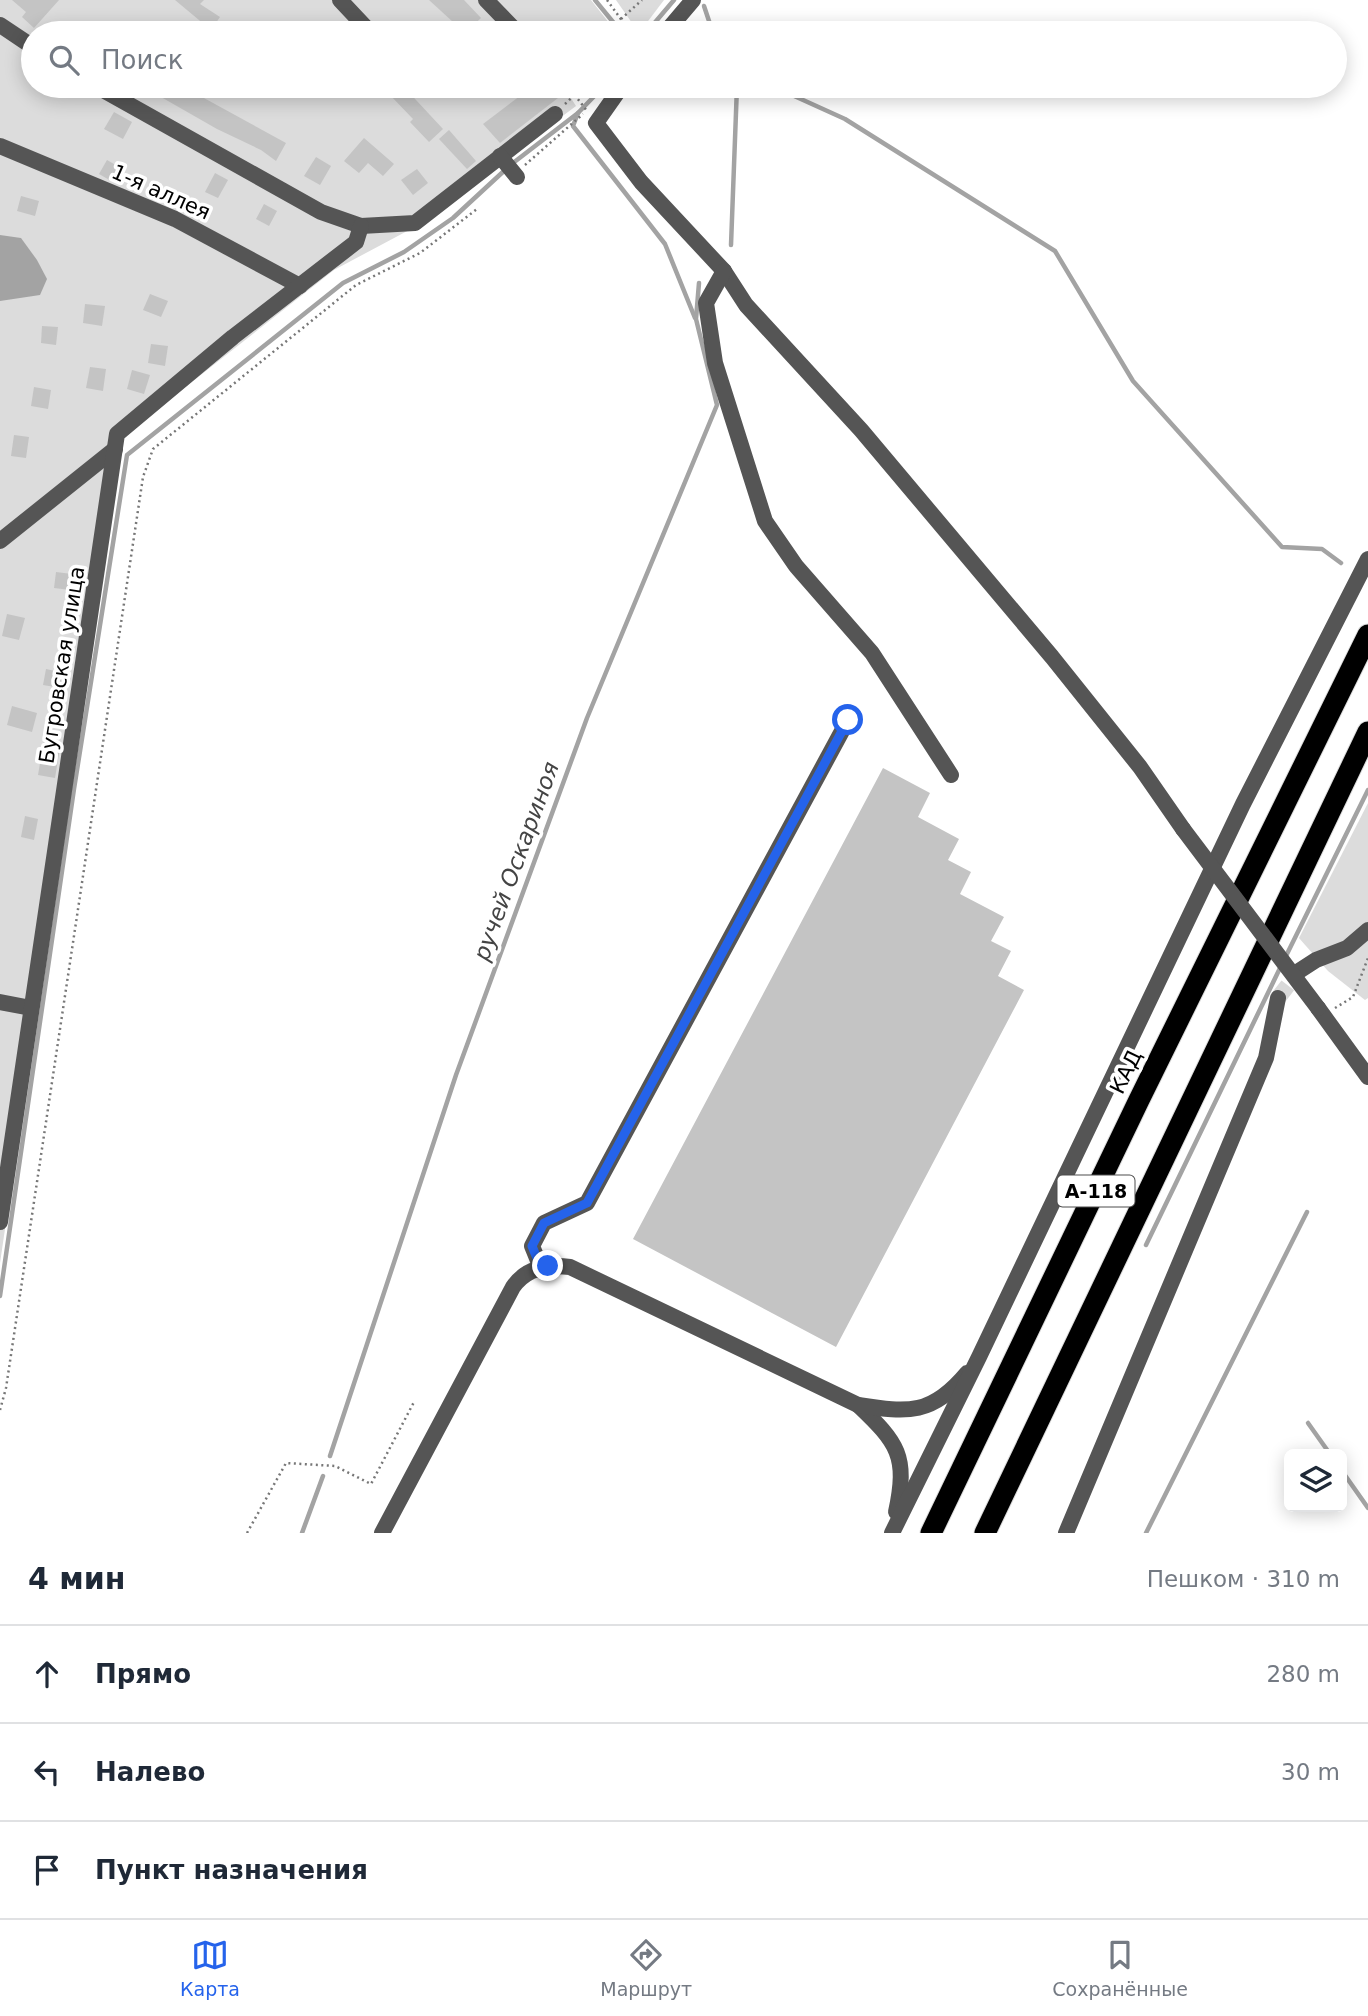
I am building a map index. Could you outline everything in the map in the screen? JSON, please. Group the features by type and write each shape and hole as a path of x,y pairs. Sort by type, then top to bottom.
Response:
{"highway":[{"name":"КАД","path":"931,1533 1139,1100 1368,635"},
{"name":"А-118","path":"985,1533 1368,732"}],"street":[{"path":"340,0 360,21"},
{"path":"486,0 506,21"},
{"path":"675,21 693,0"},
{"path":"0,24 21,39"},
{"path":"117,98 321,212 361,226 415,223 555,114"},
{"path":"614,98 596,123 641,182 724,271 746,305 861,429 1052,657 1140,767 1368,1077"},
{"name":"1-я аллея","path":"0,146 175,219 300,286"},
{"path":"500,156 515,174"},
{"name":"Бугровская улица","path":"0,1222 5,1170 117,434 356,242 361,226"},
{"path":"724,271 706,303 715,363 765,521 796,566 872,653 951,775"},
{"path":"0,541 116,449"},
{"path":"892,1532 979,1357 1184,926 1368,559"},
{"path":"541,1268 532,1246 544,1223 587,1203 848,720"},
{"path":"1298,971 1347,947 1368,930"},
{"path":"1066,1533 1266,1058 1278,998"},
{"path":"0,1002 31,1008"},
{"path":"382,1533 513,1287 521,1276 541,1268 570,1267 859,1405 890,1410 919,1409 942,1397 960,1381 979,1357"},
{"path":"859,1405 897,1448 902,1475 892,1532"}],"path":[{"path":"607,0 621,19 642,0"},
{"path":"577,98 587,111"},
{"path":"515,174 582,114"},
{"path":"0,1410 6,1388 143,477 153,449 356,285 420,253 477,209"},
{"path":"1320,1011 1353,997 1368,958"},
{"path":"247,1533 286,1463 335,1466 370,1484 414,1402"}],"shaded area":[{"path":"0,0 591,0 608,21 21,21 21,98 571,98 576,106 411,229 334,270 122,437 0,1263"},
{"path":"616,0 664,0 648,21 631,21"},
{"path":"0,235 21,238 37,260 47,279 40,295 0,301"},
{"path":"1368,803 1368,998 1365,1000 1328,971 1299,938"}],"building":[{"path":"12,0 59,0 40,21 26,21 22,17 26,12"},
{"path":"175,0 204,0 200,4 220,17 217,21 200,21"},
{"path":"429,0 464,0 481,18 478,21 452,21"},
{"path":"163,98 204,98 286,143 276,161 261,150"},
{"path":"393,98 414,98 443,129 429,142 410,122 413,119"},
{"path":"517,98 558,98 500,143 483,124"},
{"path":"114,112 132,122 123,139 104,129"},
{"path":"449,130 476,161 467,169 439,139"},
{"path":"364,138 394,164 383,176 368,163 359,173 344,161"},
{"path":"316,157 331,166 320,185 304,176"},
{"path":"107,160 121,168 113,182 99,174"},
{"path":"417,169 428,183 413,195 401,180"},
{"path":"215,173 228,180 218,198 205,192"},
{"path":"21,196 39,201 35,216 17,211"},
{"path":"264,204 277,211 269,226 256,219"},
{"path":"150,294 168,301 161,317 143,310"},
{"path":"85,304 105,306 102,326 83,323"},
{"path":"42,326 58,327 56,345 41,343"},
{"path":"151,344 168,346 165,366 148,363"},
{"path":"90,367 106,369 103,391 86,388"},
{"path":"132,370 150,375 144,394 127,389"},
{"path":"34,387 51,390 48,409 31,406"},
{"path":"14,435 29,437 26,458 11,456"},
{"path":"56,572 72,574 70,590 54,588"},
{"path":"7,614 25,618 19,640 2,636"},
{"path":"46,669 64,673 61,688 43,685"},
{"path":"12,706 37,713 32,732 7,725"},
{"path":"44,739 61,742 55,778 38,775"},
{"path":"883,768 930,793 918,817 959,839 948,860 971,872 960,894 1004,917 991,941 1011,951 998,976 1024,990 836,1347 633,1239"},
{"path":"25,816 38,819 34,840 21,837"}],"waterway":[{"path":"595,0 612,21"},
{"name":"ручей Оскариноя","path":"656,21 674,0"},
{"name":"ручей Оскариноя","path":"704,6 709,21"},
{"path":"578,113 592,98"},
{"name":"ручей Оскариноя","path":"731,245 737,98"},
{"path":"799,98 845,119 1055,251 1133,381 1282,547 1322,549 1341,563"},
{"path":"513,163 578,113 573,126 665,244 695,318"},
{"path":"0,1296 74,789 127,455 343,283 404,252 453,218 505,170"},
{"name":"ручей Оскариноя","path":"330,1456 456,1075 587,718 717,405 696,319 699,283"},
{"path":"1285,958 1368,790"},
{"path":"1146,1245 1281,966"},
{"path":"1146,1533 1307,1212"},
{"path":"1308,1423 1326,1449"},
{"name":"ручей Оскариноя","path":"302,1533 323,1476"},
{"path":"1347,1478 1368,1508"}],"tunnel":[{"path":"1278,998 1299,971"}],"route":[{"path":"548,1266 541,1268 532,1246 544,1223 587,1203 848,720"}]}
